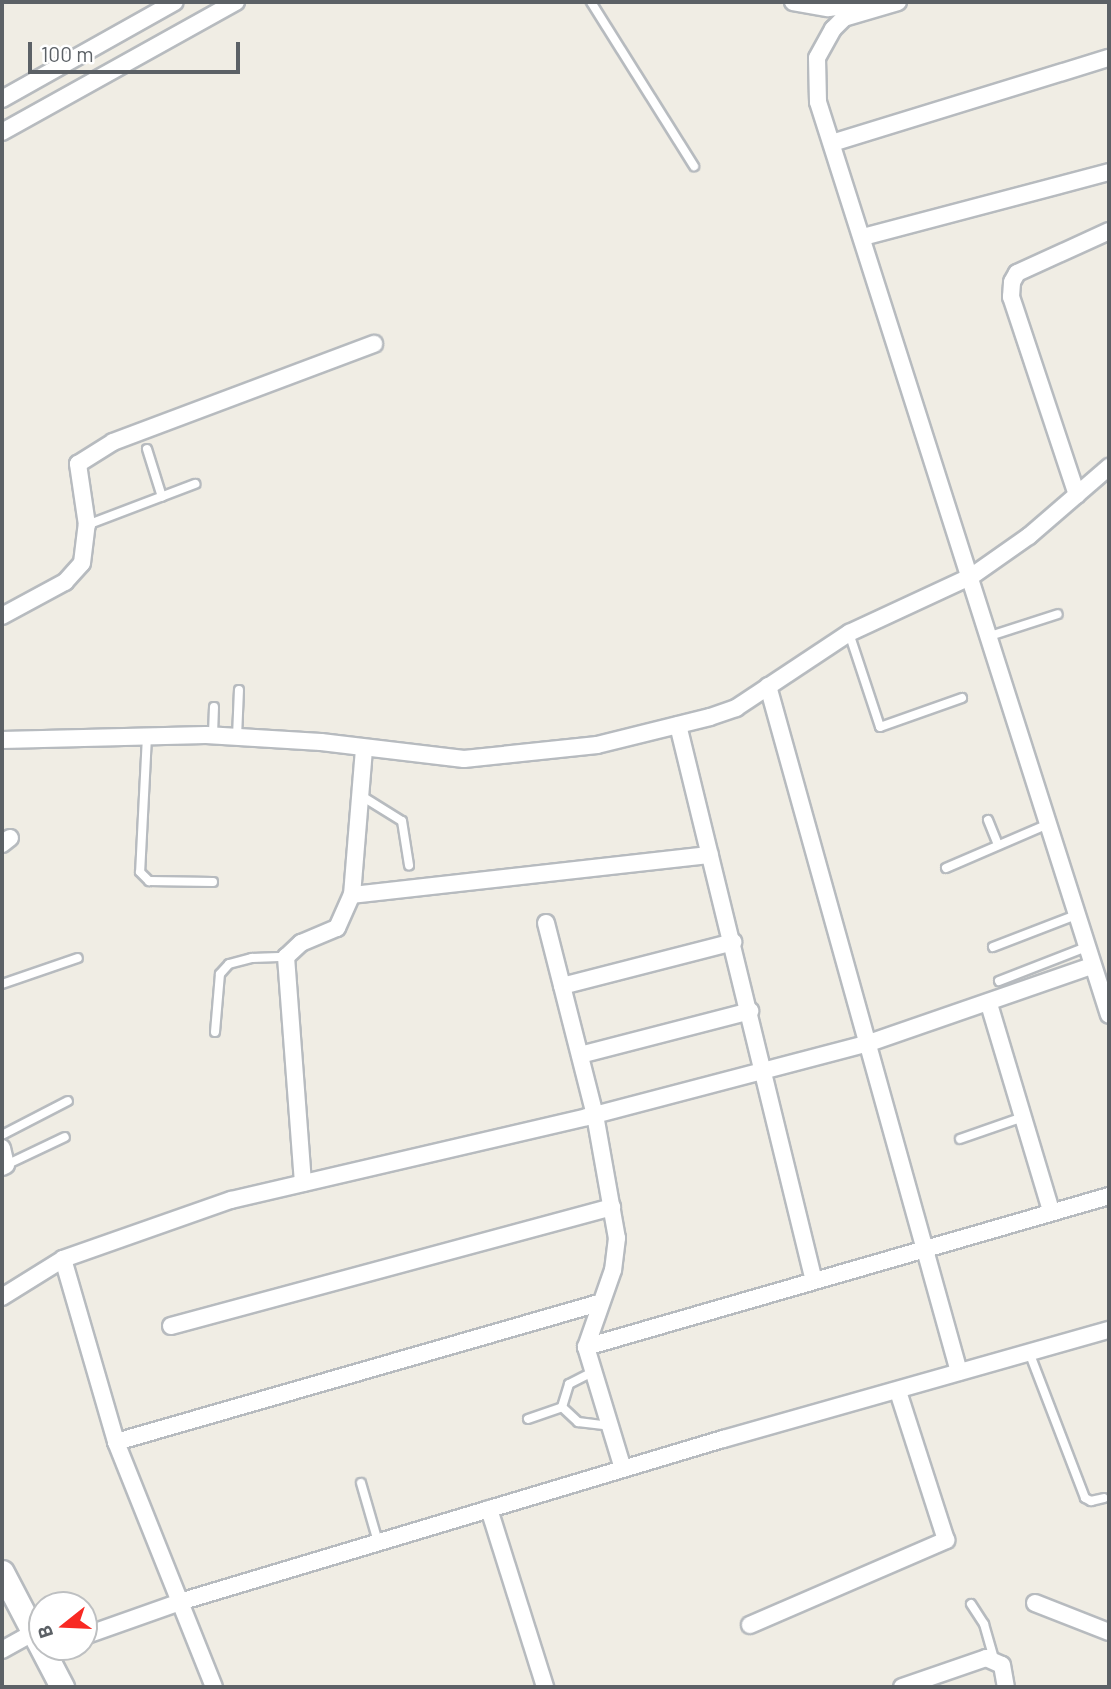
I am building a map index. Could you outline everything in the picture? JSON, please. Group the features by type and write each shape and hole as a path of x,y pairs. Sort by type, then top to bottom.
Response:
{"street":[{"path":"2,99 175,2"},
{"path":"2,132 236,2"},
{"path":"793,2 828,8 898,2"},
{"path":"863,6 833,29 817,58 818,102 972,576 1091,966 1104,986 1109,1015"},
{"path":"832,143 1109,58"},
{"path":"863,237 1109,172"},
{"path":"1076,495 1011,297 1012,282 1017,273 1109,231"},
{"path":"2,616 65,582 82,563 87,525 77,476 78,464 92,454 374,344"},
{"path":"2,740 213,736 364,748 413,756 501,757 597,745 736,708 849,633 972,576 1029,536 1109,467"},
{"path":"768,687 869,1043 958,1372"},
{"path":"678,725 750,1011 761,1071 814,1282"},
{"path":"303,1183 286,957 301,943 337,928 352,895 364,748"},
{"path":"352,895 710,855"},
{"path":"546,923 595,1115 617,1238 613,1270 599,1303 586,1347 623,1469"},
{"path":"562,986 733,942"},
{"path":"2,1297 63,1259 231,1199 595,1115 869,1043 989,1004 1091,966"},
{"path":"989,1004 1051,1211"},
{"path":"580,1055 750,1011"},
{"path":"2,1147 4,1166"},
{"path":"586,1347 1109,1196"},
{"path":"171,1326 612,1207"},
{"path":"63,1259 116,1442 183,1601 214,1687"},
{"path":"116,1442 599,1303"},
{"path":"98,1631 183,1601 623,1469 1109,1330"},
{"path":"750,1625 946,1540 898,1391"},
{"path":"489,1509 545,1687"},
{"path":"2,1572 28,1618"},
{"path":"1035,1603 1109,1632"},
{"path":"2,1650 28,1646"},
{"path":"902,1687 994,1658 1002,1665 1006,1687"},
{"path":"51,1661 62,1687"}],"lane":[{"path":"591,2 694,166"},
{"path":"147,449 162,497"},
{"path":"87,525 195,484"},
{"path":"990,636 1058,614"},
{"path":"849,633 880,727 962,698"},
{"path":"237,737 239,690"},
{"path":"213,736 214,707"},
{"path":"147,736 140,872 149,881 213,882"},
{"path":"360,795 402,821 409,865"},
{"path":"988,820 998,845"},
{"path":"946,868 1048,824"},
{"path":"993,947 1076,915"},
{"path":"999,982 1086,947"},
{"path":"215,1032 220,974 229,964 252,958 286,957"},
{"path":"2,984 78,958"},
{"path":"2,1135 68,1101"},
{"path":"960,1139 1023,1117"},
{"path":"4,1166 65,1137"},
{"path":"1029,1352 1085,1498 1091,1501 1104,1498"},
{"path":"562,1407 569,1384 593,1372"},
{"path":"528,1419 562,1407"},
{"path":"562,1407 578,1422 610,1426"},
{"path":"361,1483 378,1542"},
{"path":"971,1604 984,1624 994,1658"}]}
